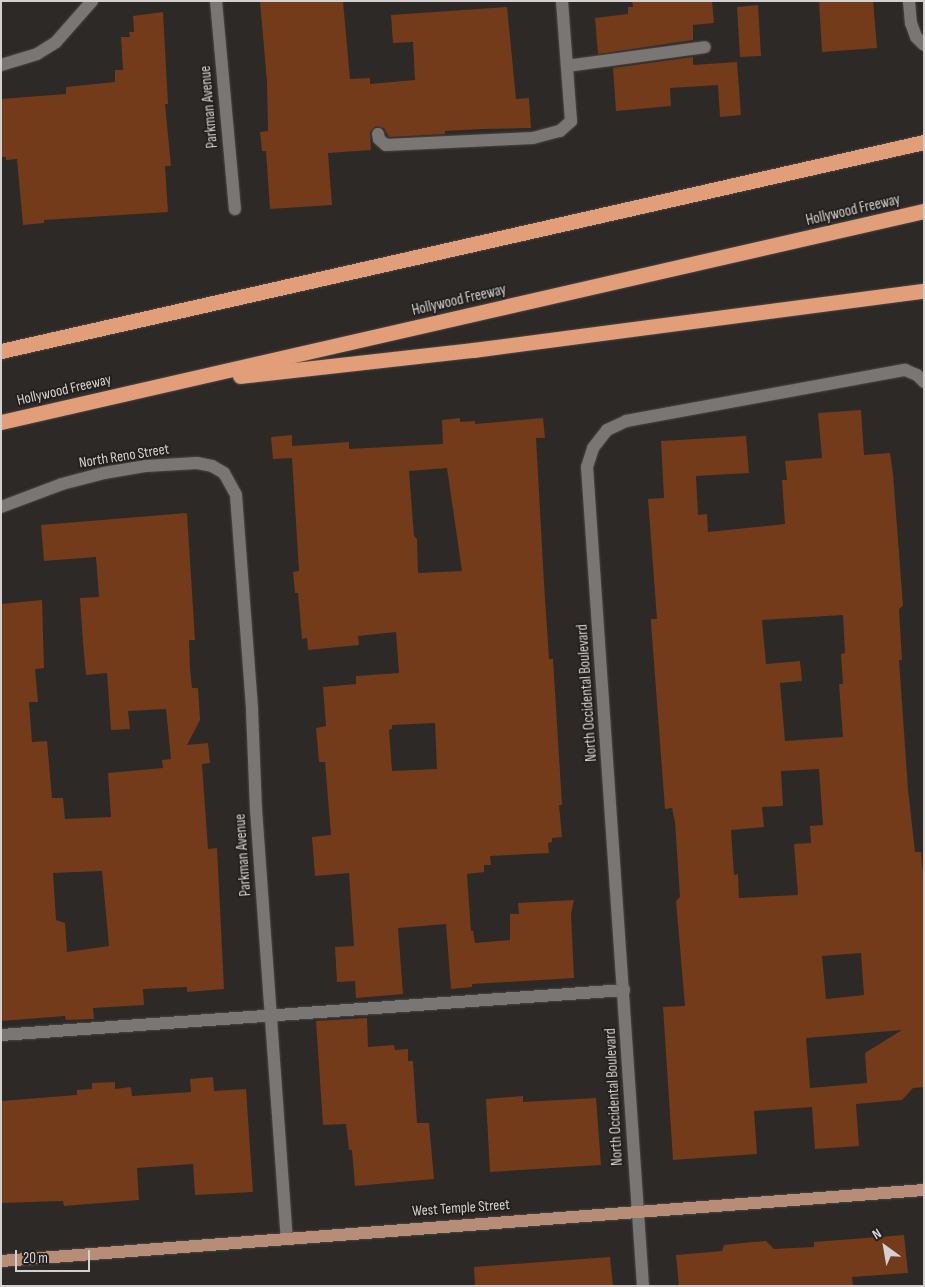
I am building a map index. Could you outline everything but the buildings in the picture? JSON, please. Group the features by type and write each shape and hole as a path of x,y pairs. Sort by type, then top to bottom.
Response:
{"highway":[{"path":"1,351 924,142"},
{"name":"Hollywood Freeway","path":"1,422 924,212"},
{"path":"172,383 473,350 924,292"}],"main road":[{"name":"West Temple Street","path":"1,1261 924,1190"}],"street":[{"path":"1,65 37,54 56,42 70,29 92,1"},
{"name":"Parkman Avenue","path":"216,1 235,209"},
{"path":"378,134 379,139 386,145 533,138 560,131 571,121 562,1"},
{"path":"909,1 911,23 916,37 924,45"},
{"path":"567,66 705,47"},
{"name":"North Occidental Boulevard","path":"643,1286 587,467 592,448 607,430 626,422 905,370 917,375 924,382"},
{"name":"North Reno Street","path":"1,507 62,484 104,473 146,466 197,463 212,466 224,473"},
{"name":"Parkman Avenue","path":"224,473 236,495 287,1238"},
{"path":"1,1035 624,990"}]}
